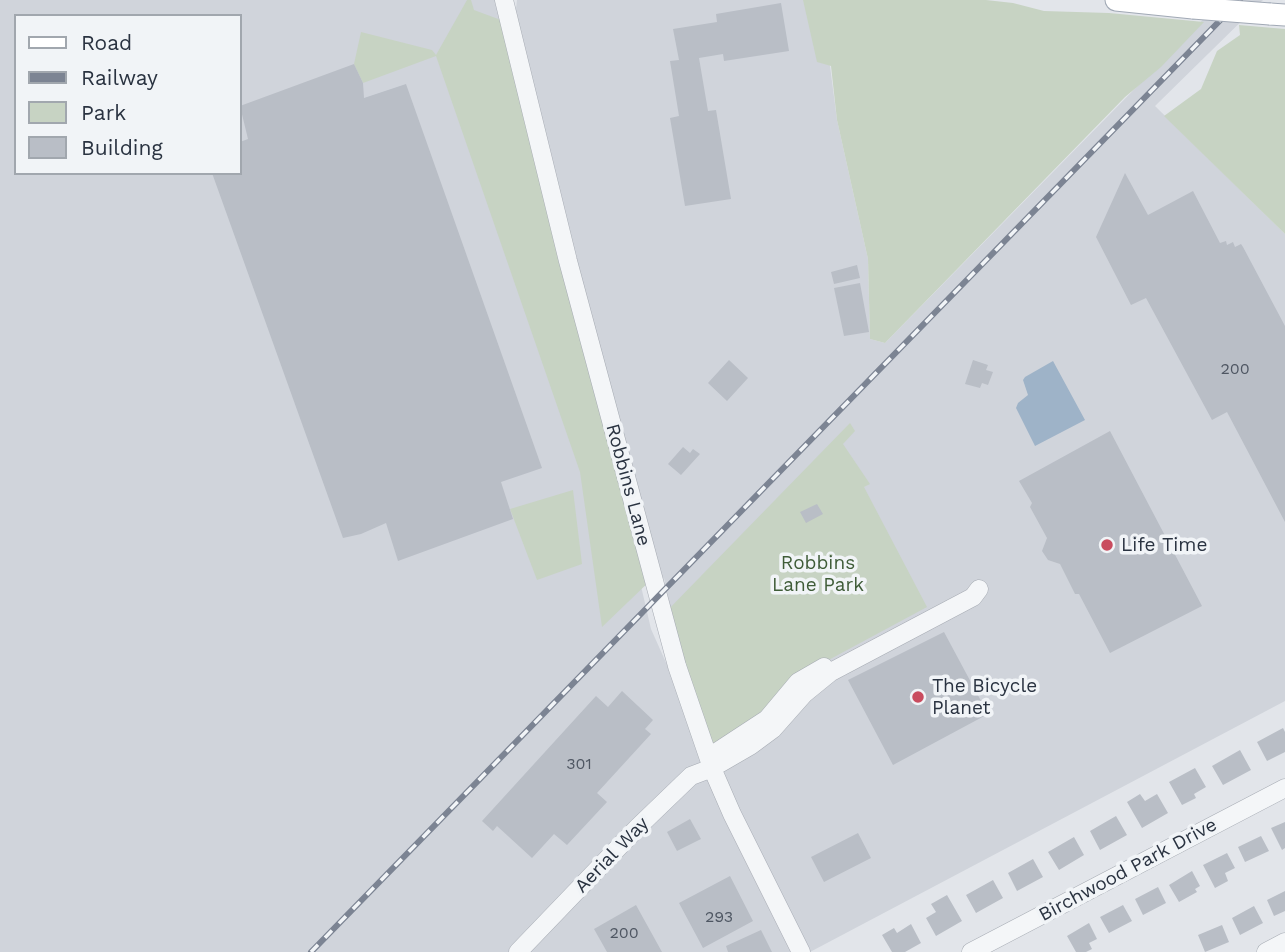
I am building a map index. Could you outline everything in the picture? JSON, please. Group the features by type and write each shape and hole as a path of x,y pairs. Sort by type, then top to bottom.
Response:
{"main road":[{"path":"1116,0 1278,15"}],"street":[{"path":"497,0 509,23"},
{"name":"Robbins Lane","path":"504,0 568,261 677,666 711,763 740,830 801,952"},
{"path":"509,23 512,0"},
{"path":"969,589 979,589 973,597 831,672 804,694 773,729 750,746 711,763 766,719 799,682 969,589"},
{"name":"Aerial Way","path":"518,952 638,827 691,776 711,763"},
{"name":"Birchwood Park Drive","path":"971,952 1285,788"},
{"path":"1266,952 1285,942"}],"shaded area":[{"path":"0,0 500,0 513,36 517,0 810,0 830,66 837,120 868,259 870,339 885,343 1222,0 1263,0 1155,106 1285,234 1285,701 810,952 0,952","holes":["524,84 655,586 664,578 669,601 661,609 708,757 651,629"]}],"green space":[{"path":"467,0 471,0 474,10 509,23 653,578 602,627 580,472 436,56 363,83 354,64 361,32 432,50 436,55"},
{"path":"803,0 986,0 1044,11 1109,13 1204,22 1161,67 1125,97 885,343 870,339 868,259 837,120 831,66 817,62"},
{"path":"1239,25 1285,29 1285,234 1164,116 1201,89 1217,51 1240,35"},
{"name":"Robbins Lane Park","path":"850,423 855,431 843,444 870,484 864,487 927,607 797,677 762,717 707,750 663,615"},
{"path":"573,490 582,564 537,580 510,509"}],"water":[{"path":"1053,361 1085,420 1035,446 1016,408 1028,395 1023,380 1025,377"}],"building":[{"path":"781,3 789,51 724,61 723,54 699,58 708,111 716,110 731,199 685,206 670,118 679,116 670,61 679,60 673,29 717,22 716,14"},
{"path":"354,64 363,83 364,98 406,84 542,468 501,482 513,519 398,561 386,523 361,534 343,538 213,175 242,175 242,141 248,139 242,105"},
{"path":"1125,173 1148,215 1193,191 1220,243 1226,241 1227,245 1233,242 1235,247 1241,244 1285,326 1285,522 1227,412 1212,420 1146,298 1131,305 1096,237"},
{"path":"857,265 860,278 834,284 831,272"},
{"path":"860,283 869,332 844,336 834,288"},
{"path":"729,360 748,378 727,401 708,383"},
{"path":"973,360 988,365 986,370 993,372 988,385 982,383 980,388 965,384"},
{"name":"Life Time","path":"1110,431 1202,606 1110,653 1060,564 1048,560 1042,551 1047,538 1019,481"},
{"path":"683,447 690,453 693,449 700,454 681,475 668,464"},
{"path":"817,504 823,514 806,523 800,512"},
{"name":"The Bicycle Planet","path":"944,632 988,714 893,765 848,680"},
{"path":"622,691 653,720 645,729 651,734 597,793 607,802 567,845 554,834 532,858 497,826 493,831 482,821 596,696 608,707"},
{"path":"1283,728 1285,752 1267,761 1257,742"},
{"path":"1240,750 1251,770 1223,785 1212,766"},
{"path":"1195,768 1206,787 1194,794 1196,798 1182,805 1169,782"},
{"path":"1140,794 1145,801 1157,794 1168,813 1142,828 1127,802"},
{"path":"1116,816 1127,835 1100,850 1090,831"},
{"path":"690,819 701,839 677,851 667,832"},
{"path":"1285,822 1285,848 1282,850 1271,828"},
{"path":"858,833 871,858 824,882 811,857"},
{"path":"1261,836 1269,851 1245,862 1238,847"},
{"path":"1074,837 1084,855 1059,870 1048,852"},
{"path":"1227,853 1235,868 1225,873 1228,881 1215,888 1203,865"},
{"path":"1033,859 1043,877 1017,891 1008,873"},
{"path":"1192,871 1200,886 1195,889 1197,892 1179,902 1169,885"},
{"path":"730,876 753,921 703,948 679,903"},
{"path":"993,880 1003,898 976,913 966,895"},
{"path":"1158,887 1166,903 1143,915 1135,899"},
{"path":"1285,891 1285,911 1274,916 1267,900"},
{"path":"947,895 962,921 936,936 926,918 936,912 931,904"},
{"path":"636,905 662,952 607,952 594,929"},
{"path":"1123,905 1132,921 1109,933 1100,917"},
{"path":"1254,906 1263,923 1240,935 1232,918"},
{"path":"1089,923 1097,939 1089,943 1092,949 1076,952 1067,936"},
{"path":"911,924 921,943 905,952 892,952 882,935 894,928 897,933"},
{"path":"1222,925 1229,942 1205,952 1198,935"},
{"path":"761,930 772,952 728,952 726,946"}],"railway":[{"path":"311,952 1240,0"}],"place":[{"name":"Life Time","path":"1107,545"},
{"name":"The Bicycle Planet","path":"918,697"}]}
